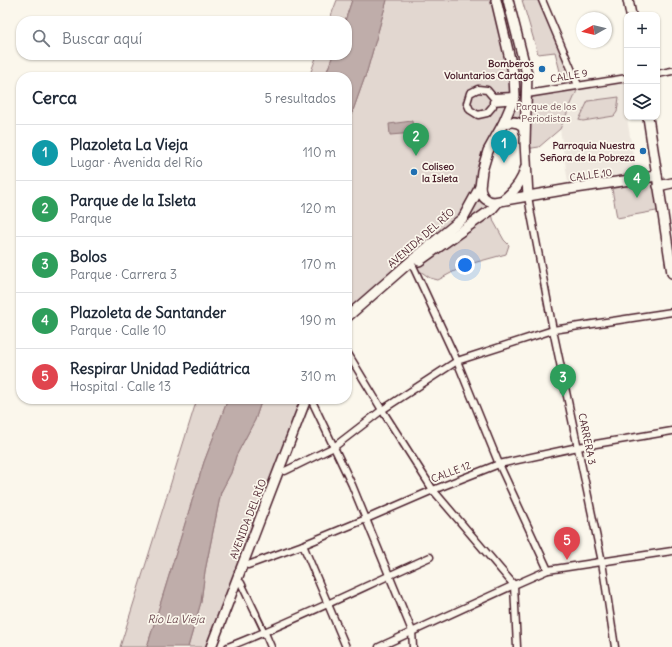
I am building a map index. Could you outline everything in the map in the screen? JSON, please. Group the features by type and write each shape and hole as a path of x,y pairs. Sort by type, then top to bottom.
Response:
{"main road":[{"name":"AVENIDA DEL RÍO","path":"352,313 463,218 480,187 482,170 488,151 503,124 515,96 514,76 496,0"},
{"name":"AVENIDA DEL RÍO","path":"352,317 413,266 492,210 517,187 524,173 527,74 508,0"},
{"path":"628,0 630,12"},
{"name":"CALLE 9","path":"515,96 527,94"},
{"path":"648,120 672,273"},
{"path":"503,124 516,122 523,126 525,137"},
{"name":"AVENIDA DEL RÍO","path":"525,137 527,165"},
{"name":"CARRERA 3","path":"527,165 528,196"},
{"name":"CALLE 10","path":"500,202 528,196 658,181 672,183"},
{"path":"480,187 482,196 490,201 500,202"},
{"name":"AVENIDA DEL RÍO","path":"211,647 304,404"},
{"name":"AVENIDA DEL RÍO","path":"216,647 285,471 309,404"}],"street":[{"path":"542,0 578,85"},
{"path":"660,74 672,72"},
{"name":"CALLE 9","path":"527,94 624,78"},
{"path":"478,89 487,90 493,100 490,110 482,115 474,113 470,110 467,103 470,94 478,89"},
{"name":"CALLE 9","path":"493,100 515,96"},
{"name":"CARRERA 3","path":"528,196 530,214 553,330 602,562 615,647"},
{"path":"413,266 457,361 498,464 548,570"},
{"path":"285,471 334,446 382,410 457,361 553,330 672,312"},
{"path":"352,360 433,490 514,585 517,647"},
{"path":"313,404 334,446 412,631 413,647"},
{"name":"CALLE 12","path":"248,565 366,520 433,490 498,464 578,447 672,431"},
{"path":"303,545 346,647"},
{"path":"379,647 548,570 672,551"},
{"path":"228,647 265,633 430,557"},
{"path":"241,583 271,647"}],"shaded area":[{"path":"624,78 624,120 627,120 637,179 569,189 560,129 576,94 578,85"}],"green space":[{"path":"337,0 352,0 347,16 331,16"},
{"name":"Parque de los Periodistas","path":"387,0 496,0 515,96 578,85 560,129 539,147 526,149 528,196 502,201 521,180 524,130 508,122 482,171 486,199 494,222 504,240 509,245 506,254 466,265 438,280 430,278 413,266 352,316 352,113 367,71"},
{"path":"522,0 542,0 574,75 570,82 563,83 555,52 538,54"},
{"path":"315,60 331,60 327,72 311,72"},
{"path":"619,97 617,112 614,116 583,121 579,120 588,101"},
{"path":"657,176 662,210 617,218 611,183"},
{"path":"195,404 226,404 204,462 147,647 120,647"},
{"path":"260,404 304,404 210,647 188,647 201,602 205,571 221,492 231,473 236,456 255,420"}],"water":[{"path":"352,0 387,0 367,71 352,113 352,72 327,72 331,60 352,60 352,16 347,16"},
{"path":"412,121 414,133 390,135 389,124"},
{"name":"Río La Vieja","path":"226,404 260,404 255,420 236,456 231,473 221,492 205,571 201,602 188,647 147,647 204,462"}],"place":[{"name":"Bomberos Voluntarios Cartago","path":"542,69"},
{"name":"Parroquia Nuestra Señora de la Pobreza","path":"643,151"},
{"name":"Parque de la Isleta","path":"416,156"},
{"name":"Plazoleta La Vieja","path":"504,163"},
{"name":"Coliseo la Isleta","path":"414,172"},
{"name":"Plazoleta de Santander","path":"637,198"},
{"name":"Bolos","path":"563,397"},
{"name":"Respirar Unidad Pediátrica","path":"567,560"}]}
